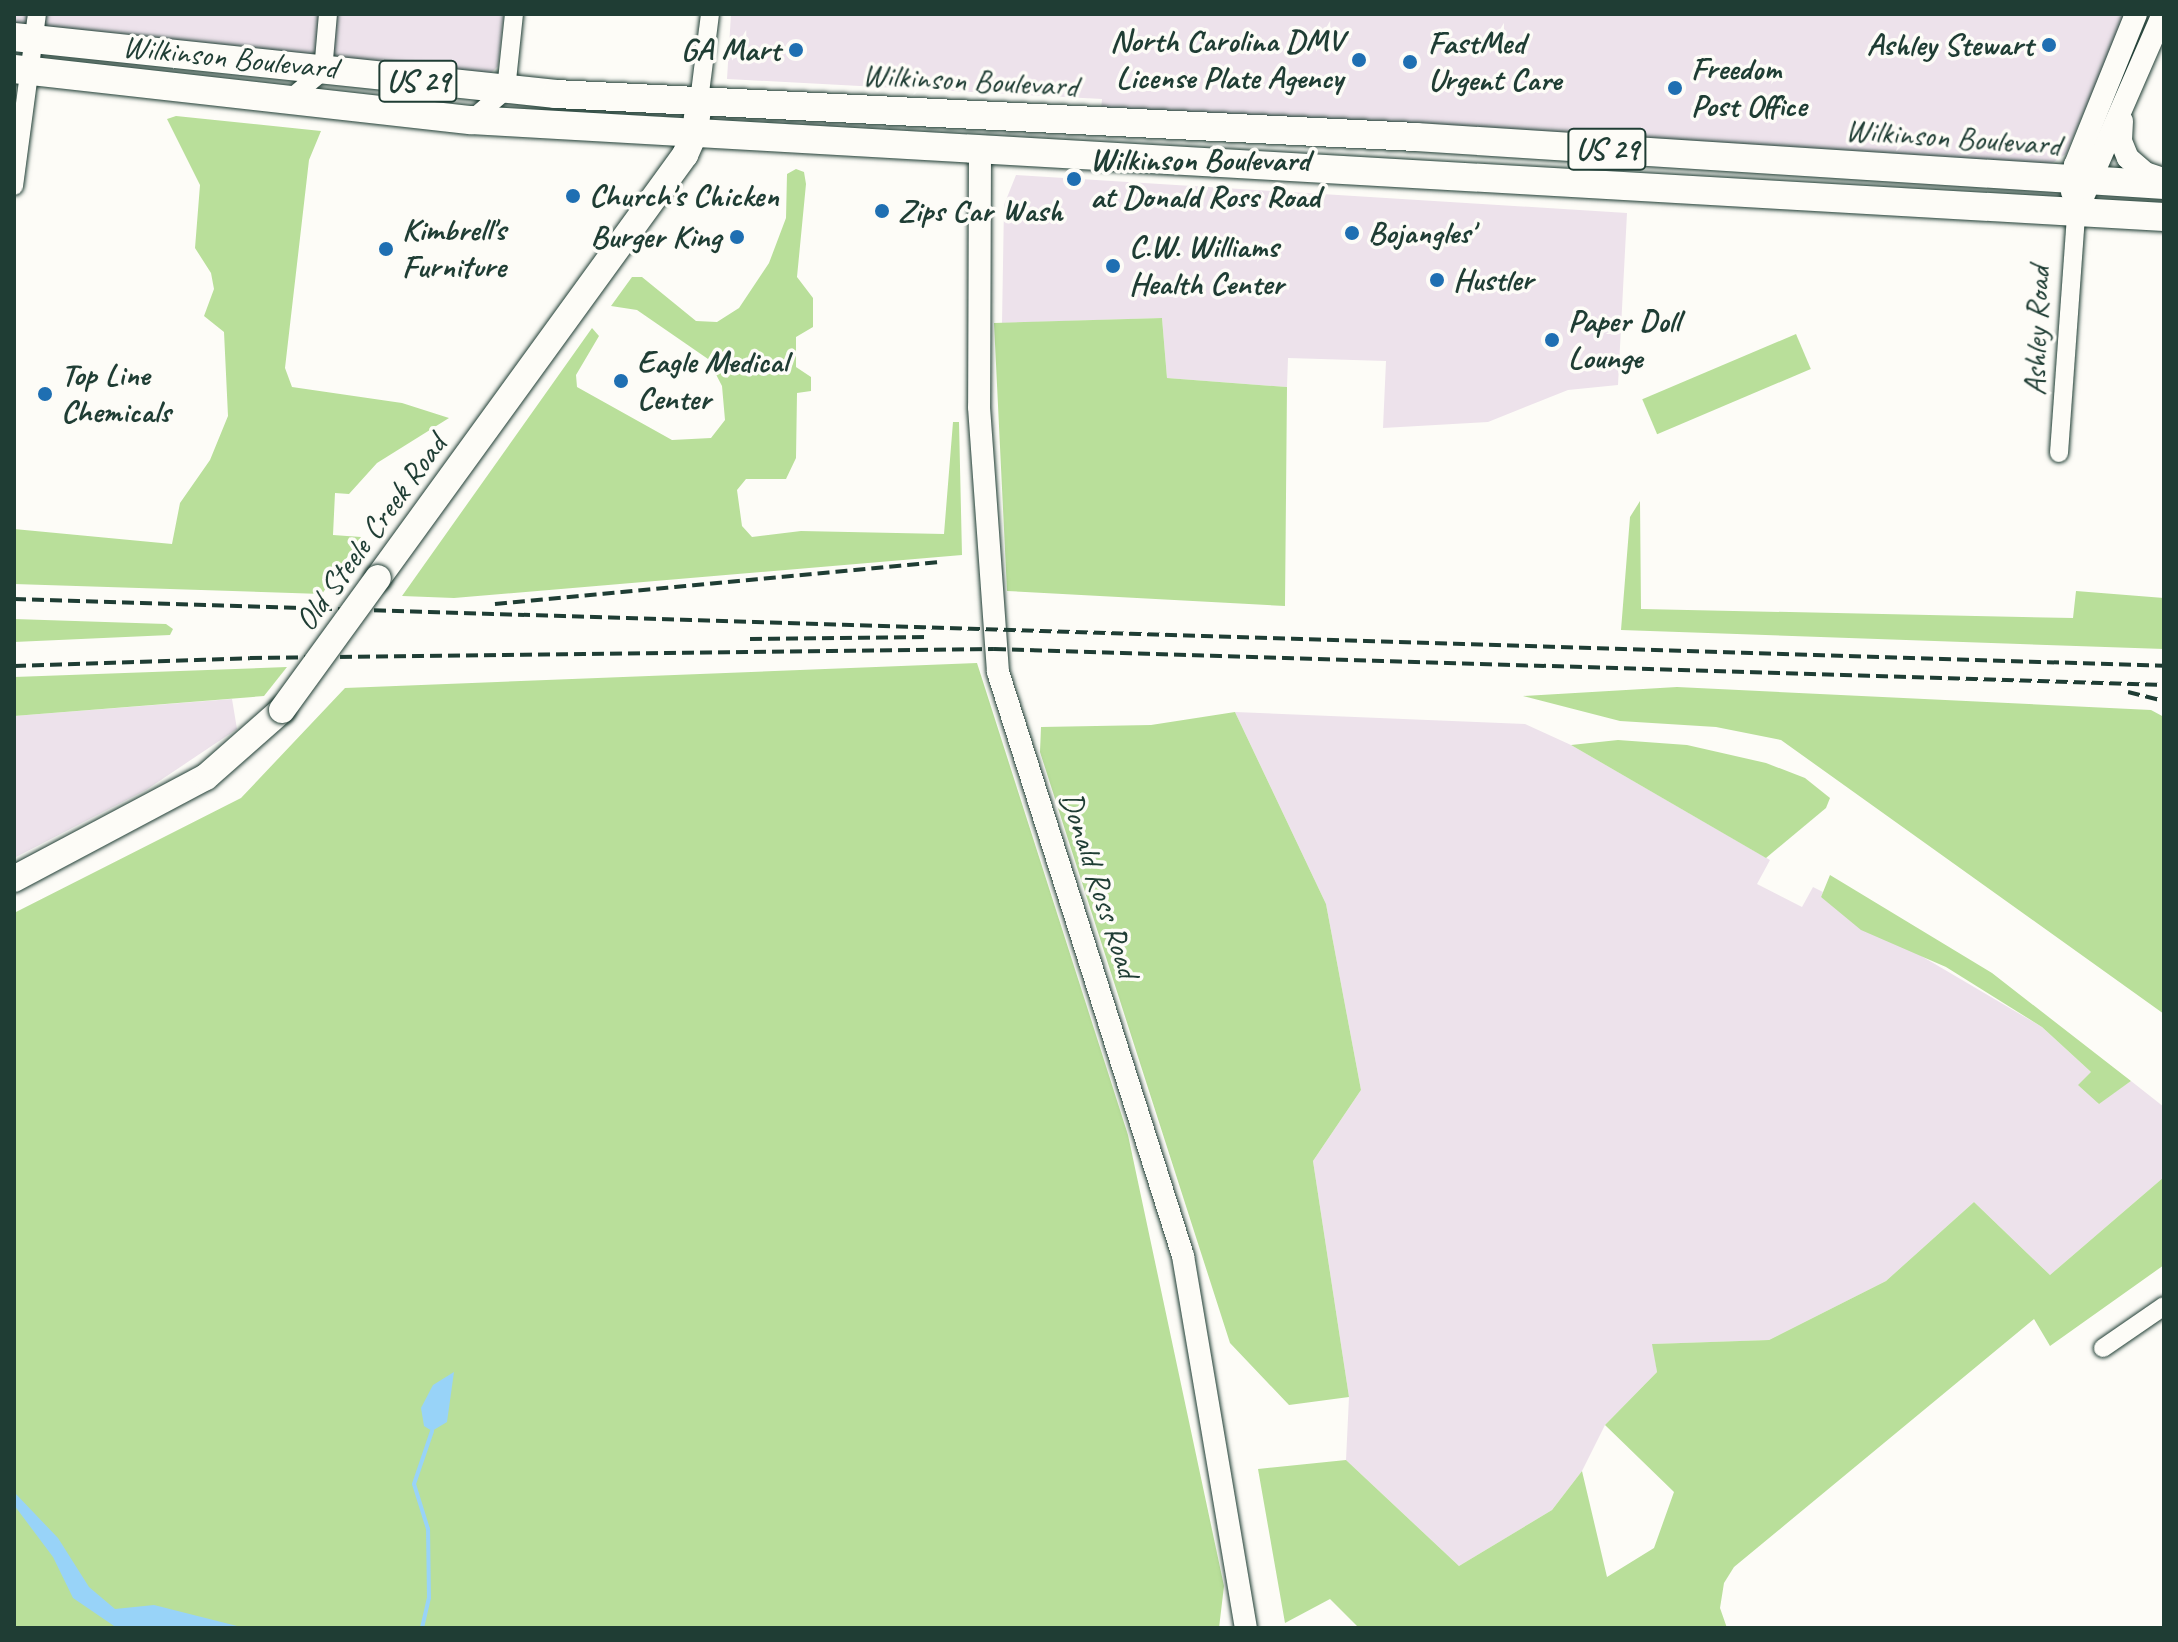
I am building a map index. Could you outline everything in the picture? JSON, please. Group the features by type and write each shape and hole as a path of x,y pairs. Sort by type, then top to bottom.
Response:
{"main road":[{"name":"Wilkinson Boulevard","path":"28,30 323,71 506,90 1480,141 2082,180 2164,182"},
{"name":"Wilkinson Boulevard","path":"22,70 471,120 2164,217"},
{"path":"695,133 699,101"},
{"path":"980,150 994,135 1124,137 1135,134 1142,124"},
{"name":"Old Steele Creek Road","path":"14,879 206,777 282,710 584,300 695,133"},
{"path":"1259,165 1272,156 1298,152 1465,159 1476,155 1480,141"}],"street":[{"path":"291,98 323,71 328,14"},
{"path":"471,120 506,90 514,14"},
{"path":"699,101 710,14"},
{"name":"Ashley Road","path":"2059,453 2076,213 2082,180 2136,14"},
{"name":"Ashley Road","path":"2082,180 2127,100 2163,14"},
{"path":"14,186 22,70 28,30"},
{"path":"2127,100 2121,127 2123,150 2139,170 2164,182"},
{"name":"Donald Ross Road","path":"980,150 979,407 998,672 1183,1256 1246,1628"},
{"path":"2103,1348 2164,1306"}],"shaded area":[{"path":"14,14 504,14 498,66 489,75 14,24"},
{"path":"731,14 2126,14 2066,154 2049,165 1101,110 1102,99 727,79"},
{"path":"1016,175 1627,213 1618,385 1568,390 1488,422 1383,428 1386,361 1288,358 1287,387 1167,378 1162,318 1002,323 1004,205"},
{"path":"232,699 237,729 146,790 14,858 14,716"},
{"path":"1235,712 1525,724 1571,745 1770,860 1757,884 1802,907 1813,887 1823,892 1821,897 2042,1027 2091,1072 2098,1104 2131,1081 2164,1107 2164,1177 2050,1275 1974,1202 1886,1281 1769,1340 1653,1344 1657,1372 1605,1425 1582,1471 1552,1510 1459,1566 1346,1460 1349,1397 1313,1161 1361,1090 1326,904"}],"green space":[{"path":"176,116 321,131 309,160 285,368 292,387 402,403 449,418 377,463 349,494 335,493 333,535 361,537 322,594 14,584 14,529 172,544 180,503 210,460 228,416 224,332 204,316 214,289 211,273 195,248 200,185 167,119"},
{"path":"796,169 804,172 806,184 797,277 813,298 813,327 796,337 796,367 811,377 811,391 797,393 796,458 786,479 746,479 737,490 742,526 752,537 801,531 944,534 953,422 959,422 962,555 454,598 402,596 592,328 599,336 576,375 577,387 672,440 711,438 725,420 722,386 708,359 637,310 611,306 632,277 642,277 696,321 717,322 739,308 769,263 786,218 787,174"},
{"path":"1162,318 1167,378 1287,387 1285,606 1007,591 994,323"},
{"path":"1796,334 1811,369 1657,434 1642,399"},
{"path":"1640,501 1641,609 2073,618 2076,591 2164,598 2164,649 1621,630 1630,517"},
{"path":"14,619 166,624 173,629 170,635 14,642"},
{"path":"977,663 1128,1135 1224,1586 1219,1628 14,1628 14,913 241,798 345,688"},
{"path":"287,667 264,696 14,716 14,677"},
{"path":"1677,687 2151,710 2164,717 2164,1014 1781,740 1716,727 1620,721 1523,696"},
{"path":"1235,712 1326,904 1361,1090 1313,1161 1349,1397 1289,1405 1230,1343 1040,752 1041,727 1151,725"},
{"path":"1618,740 1687,745 1766,763 1805,778 1830,798 1826,808 1766,858 1571,745"},
{"path":"1830,875 1992,973 2131,1081 2099,1104 2078,1085 2091,1072 2042,1027 1946,967 1861,930 1821,897"},
{"path":"2164,1177 2164,1265 2050,1346 2034,1319 1734,1567 1724,1583 1720,1608 1727,1628 1359,1628 1330,1599 1285,1623 1258,1469 1346,1460 1459,1566 1552,1510 1582,1471 1607,1577 1654,1548 1674,1492 1605,1425 1657,1372 1652,1344 1769,1340 1886,1281 1974,1202 2050,1275"}],"water":[{"path":"454,1372 447,1422 432,1431 424,1426 421,1408 433,1385"},
{"path":"14,1492 58,1538 89,1587 115,1609 154,1605 245,1628 117,1628 73,1598 53,1557 14,1505"}],"waterway":[{"path":"422,1628 429,1598 428,1529 414,1484 432,1431"}],"railway":[{"path":"495,604 942,562"},
{"path":"14,599 2164,666"},
{"path":"750,639 930,637"},
{"path":"14,666 250,658 994,649 2164,685"},
{"path":"2128,692 2164,701"}],"place":[{"name":"Ashley Stewart","path":"2049,45"},
{"name":"GA Mart","path":"796,50"},
{"name":"North Carolina DMV License Plate Agency","path":"1359,60"},
{"name":"FastMed Urgent Care","path":"1410,62"},
{"name":"Freedom Post Office","path":"1675,88"},
{"name":"Wilkinson Boulevard at Donald Ross Road","path":"1074,179"},
{"name":"Church's Chicken","path":"573,196"},
{"name":"Zips Car Wash","path":"882,211"},
{"name":"Bojangles'","path":"1352,233"},
{"name":"Burger King","path":"737,237"},
{"name":"Kimbrell's Furniture","path":"386,249"},
{"name":"C.W. Williams Health Center","path":"1113,266"},
{"name":"Hustler","path":"1437,280"},
{"name":"Paper Doll Lounge","path":"1552,340"},
{"name":"Eagle Medical Center","path":"621,381"},
{"name":"Top Line Chemicals","path":"45,394"}]}
